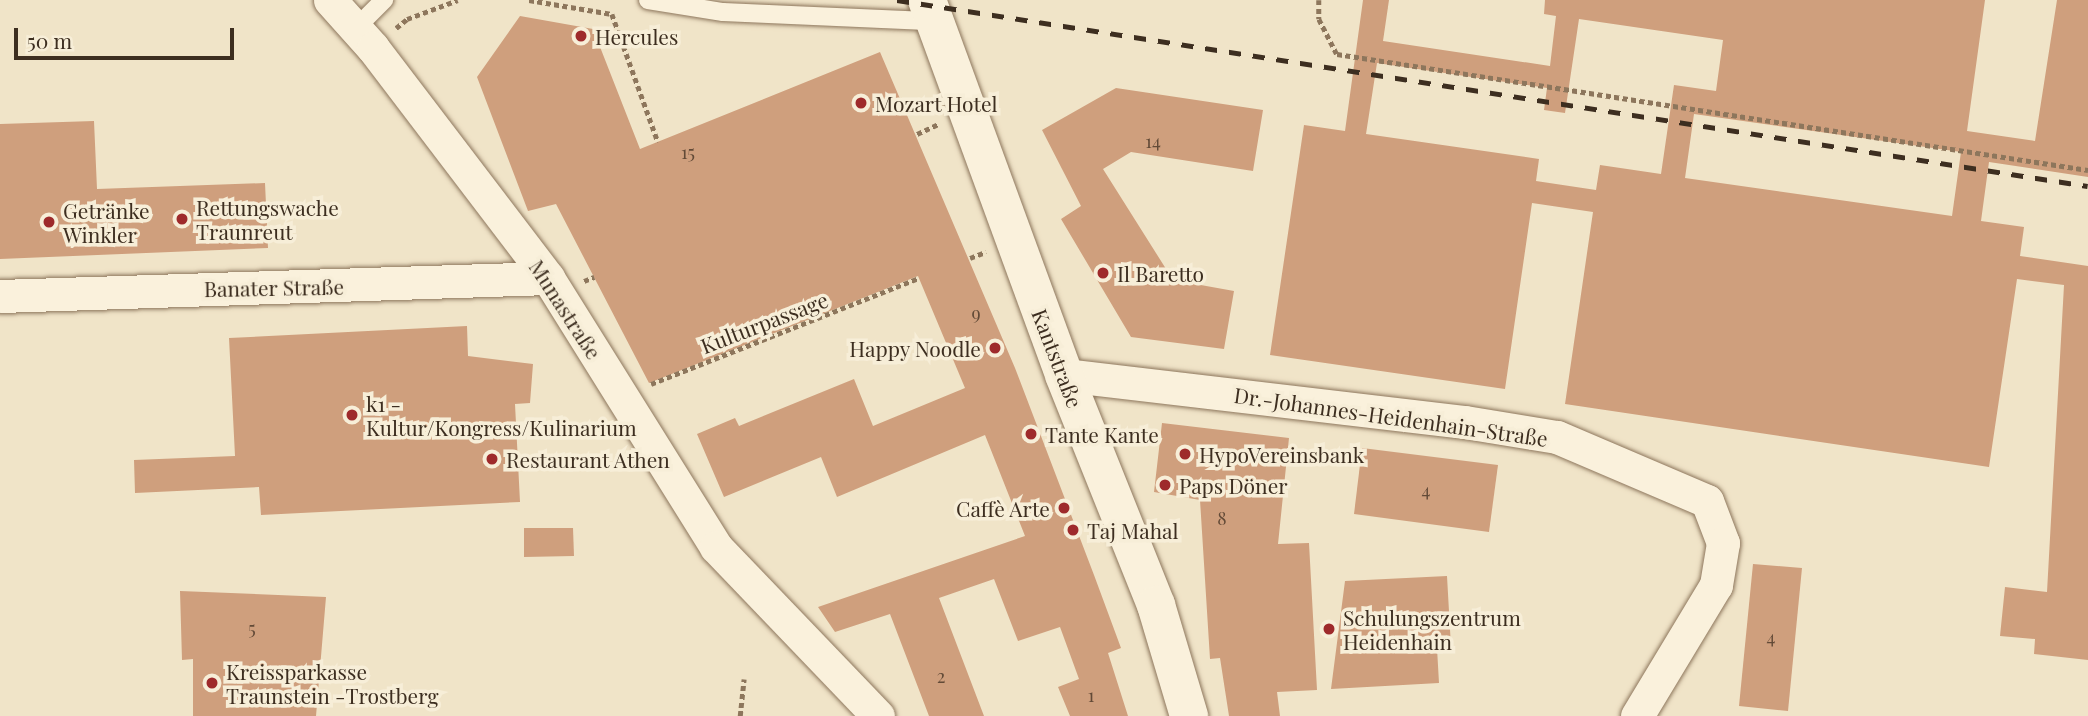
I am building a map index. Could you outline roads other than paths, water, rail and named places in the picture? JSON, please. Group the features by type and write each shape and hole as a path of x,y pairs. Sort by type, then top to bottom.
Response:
{"main road":[{"name":"Kantstraße","path":"930,11 1064,375 1156,606 1189,716"}],"street":[{"name":"Munastraße","path":"330,0 364,38 548,278 716,548 878,716"},
{"name":"Banater Straße","path":"0,296 548,278"},
{"name":"Dr.-Johannes-Heidenhain-Straße","path":"1064,375 1465,422 1557,438 1707,501 1723,543 1716,585 1637,716"}],"lane":[{"path":"364,38 384,0"},
{"path":"648,0 723,12 930,11"}],"railway":[{"path":"897,0 2088,186"}],"place":[{"name":"Hercules","path":"581,36"},
{"name":"Mozart Hotel","path":"861,103"},
{"name":"Rettungswache Traunreut","path":"182,219"},
{"name":"Getränke Winkler","path":"49,222"},
{"name":"Il Baretto","path":"1103,273"},
{"name":"Happy Noodle","path":"995,348"},
{"name":"k1 - Kultur/Kongress/Kulinarium","path":"352,415"},
{"name":"Tante Kante","path":"1031,434"},
{"name":"HypoVereinsbank","path":"1185,454"},
{"name":"Restaurant Athen","path":"492,459"},
{"name":"Paps Döner","path":"1165,485"},
{"name":"Caffè Arte","path":"1064,508"},
{"name":"Taj Mahal","path":"1073,530"},
{"name":"Schulungszentrum Heidenhain","path":"1329,629"},
{"name":"Kreissparkasse Traunstein -Trostberg","path":"212,683"}]}
